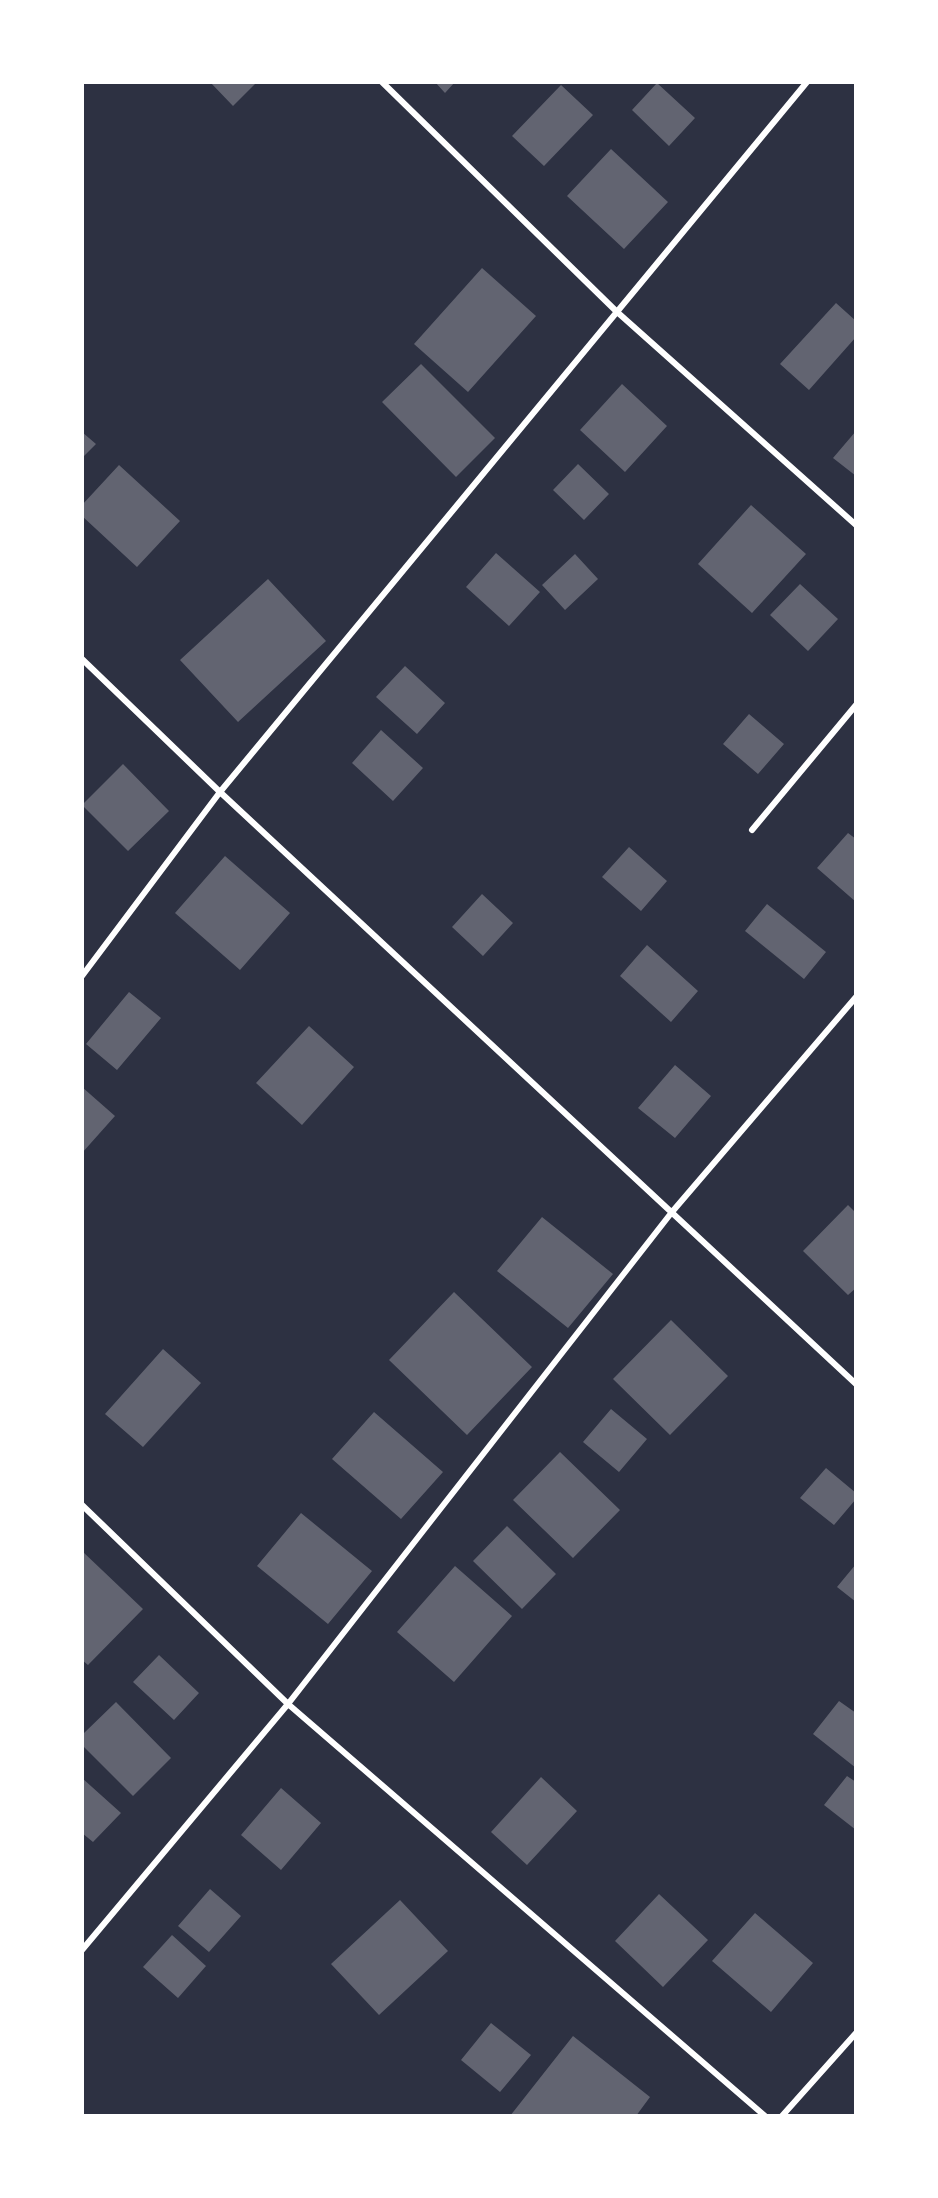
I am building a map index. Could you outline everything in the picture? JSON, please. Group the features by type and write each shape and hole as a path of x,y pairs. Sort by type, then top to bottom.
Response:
{"street":[{"path":"382,82 616,311 855,525"},
{"path":"82,976 220,792 807,82"},
{"path":"82,660 220,792 855,1384"},
{"path":"752,830 855,705"},
{"path":"82,1950 288,1704 672,1212 855,997"},
{"path":"82,1505 288,1704 765,2115"},
{"path":"782,2115 855,2033"}],"building":[{"path":"210,82 257,82 233,106"},
{"path":"435,82 455,82 445,93"},
{"path":"657,83 695,118 669,146 632,110"},
{"path":"561,85 593,115 544,166 512,136"},
{"path":"611,149 668,202 624,249 567,196"},
{"path":"482,268 536,316 468,392 414,344"},
{"path":"836,303 856,321 856,337 809,390 780,364"},
{"path":"421,364 495,438 456,477 382,402"},
{"path":"622,384 667,426 625,472 580,430"},
{"path":"856,431 856,476 833,458"},
{"path":"82,432 96,444 82,458"},
{"path":"578,464 609,494 584,520 553,490"},
{"path":"119,465 180,521 137,567 82,516 82,505"},
{"path":"751,505 806,554 752,613 698,564"},
{"path":"496,553 540,592 509,626 466,587"},
{"path":"575,554 598,579 565,610 542,585"},
{"path":"268,579 326,641 238,722 180,660"},
{"path":"800,584 838,619 808,651 770,615"},
{"path":"405,666 445,703 417,734 376,697"},
{"path":"749,714 784,744 758,774 723,744"},
{"path":"381,730 423,768 393,801 352,763"},
{"path":"123,764 169,811 128,851 82,805"},
{"path":"848,833 856,839 856,902 817,868"},
{"path":"629,847 667,881 641,911 602,877"},
{"path":"225,856 290,913 240,970 175,913"},
{"path":"482,894 513,923 483,956 452,927"},
{"path":"767,904 826,952 804,979 745,931"},
{"path":"647,945 698,991 671,1022 620,976"},
{"path":"129,992 161,1018 117,1070 86,1044"},
{"path":"309,1026 354,1067 302,1125 256,1083"},
{"path":"675,1065 711,1096 675,1138 638,1108"},
{"path":"82,1087 115,1116 82,1153"},
{"path":"848,1205 856,1213 856,1288 848,1295 803,1251"},
{"path":"542,1217 613,1274 568,1328 497,1271"},
{"path":"454,1292 532,1367 467,1435 389,1360"},
{"path":"671,1320 728,1376 670,1435 613,1379"},
{"path":"163,1349 201,1383 143,1447 105,1414"},
{"path":"611,1409 647,1439 619,1472 583,1442"},
{"path":"374,1412 443,1472 401,1519 332,1459"},
{"path":"560,1452 620,1510 573,1558 513,1500"},
{"path":"826,1468 856,1493 856,1499 834,1525 800,1498"},
{"path":"301,1513 372,1571 328,1624 257,1566"},
{"path":"507,1526 556,1574 522,1609 473,1561"},
{"path":"82,1551 143,1609 88,1665 82,1660"},
{"path":"856,1564 856,1602 837,1587"},
{"path":"455,1566 512,1616 454,1682 397,1632"},
{"path":"159,1655 199,1693 174,1720 133,1682"},
{"path":"839,1701 856,1713 856,1768 813,1734"},
{"path":"116,1702 171,1758 133,1796 82,1745 82,1735"},
{"path":"847,1776 856,1782 856,1830 824,1805"},
{"path":"541,1777 577,1811 527,1865 491,1832"},
{"path":"82,1778 121,1813 93,1842 82,1833"},
{"path":"281,1788 321,1823 281,1870 241,1835"},
{"path":"210,1889 241,1916 209,1952 178,1926"},
{"path":"659,1894 708,1940 663,1987 615,1941"},
{"path":"400,1900 448,1951 379,2015 331,1964"},
{"path":"755,1913 813,1963 771,2012 712,1961"},
{"path":"172,1935 206,1966 178,1998 143,1967"},
{"path":"491,2023 531,2055 500,2092 461,2060"},
{"path":"573,2036 650,2097 636,2116 510,2116"}]}
